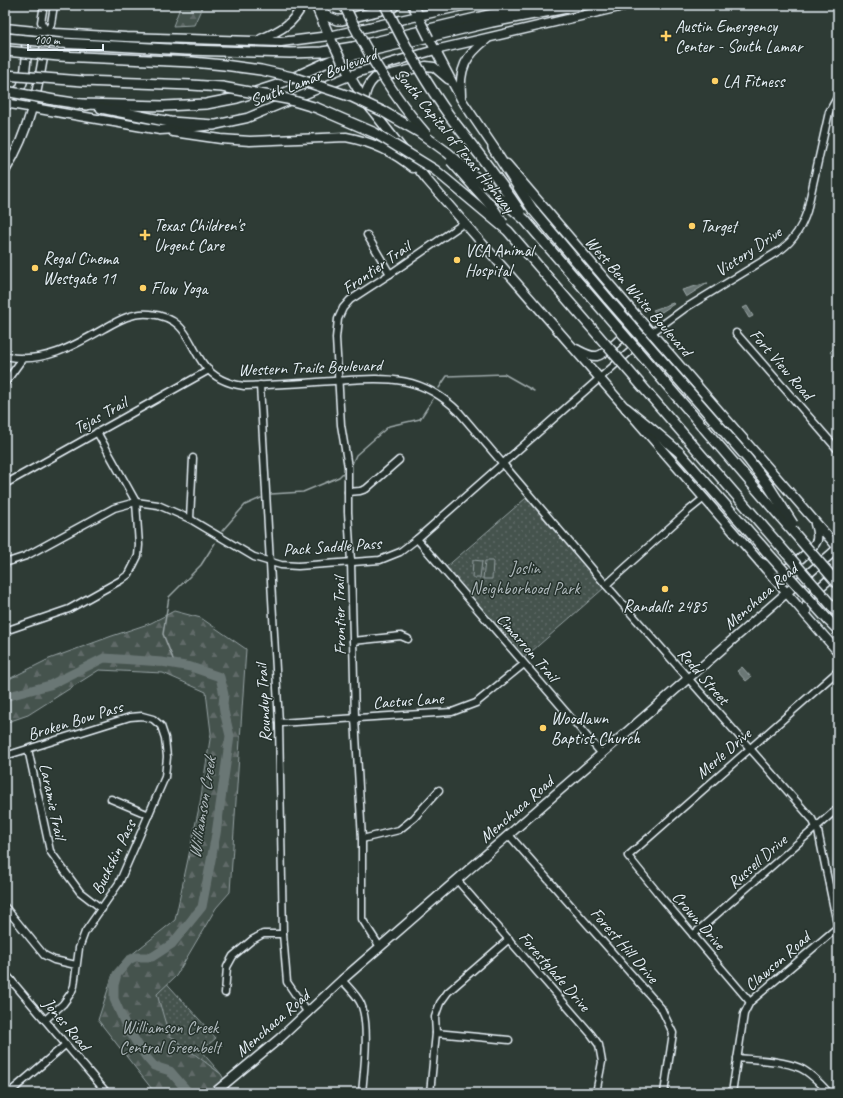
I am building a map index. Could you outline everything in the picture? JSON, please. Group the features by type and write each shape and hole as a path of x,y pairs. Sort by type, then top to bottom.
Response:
{"highway":[{"name":"South Capital of Texas Highway","path":"344,5 372,59 394,93 420,126 493,208 508,231"},
{"name":"South Capital of Texas Highway","path":"385,5 401,39 423,76 451,117 508,192 525,220"},
{"path":"316,6 332,18 342,20 393,7 395,5"},
{"path":"413,5 420,19"},
{"path":"5,38 60,43 195,50 290,53 322,52 353,47 492,14 540,5"},
{"path":"81,104 164,106 206,104 237,98 277,85 332,60 485,23 583,5"},
{"path":"316,6 331,39"},
{"path":"5,51 59,56 224,65 261,70 292,77 352,97 384,112 419,132 448,153 525,220 838,584"},
{"path":"5,75 83,81 191,84 222,87 287,99 317,108 375,133 413,156 445,178 508,231 838,613"},
{"path":"5,91 81,104 170,122 214,125"},
{"path":"493,148 533,210 608,299 748,459 768,485 808,549"},
{"path":"626,408 678,452 838,630"}],"main road":[{"path":"258,40 287,26 298,13 302,5"},
{"path":"434,5 451,9"},
{"name":"South Lamar Boulevard","path":"7,28 126,37 258,40 280,42 331,39 420,19 467,5"},
{"name":"South Lamar Boulevard","path":"5,103 160,130 214,125 247,118 350,75 434,47 490,37 628,5"},
{"path":"420,19 434,47"},
{"path":"5,98 14,95 22,85 25,69 26,44 24,36 20,32 7,28"},
{"path":"5,171 22,138 32,108 42,72 46,32"},
{"path":"461,99 460,74 465,62 473,51 490,37"},
{"path":"331,39 344,66 364,100 427,180 758,560 785,593 838,652"},
{"name":"West Ben White Boulevard","path":"434,47 451,82 493,148 629,308 838,548"},
{"path":"364,100 366,90 370,82 375,78 426,66 434,67 451,82"},
{"path":"160,130 194,136 250,141 334,137 362,140 399,156 427,180"},
{"path":"573,348 590,356 601,355 626,334 632,319 629,308"},
{"path":"758,560 781,570 788,568 812,549 818,533 815,522"},
{"name":"Menchaca Road","path":"214,1093 308,1013 342,980 838,548"},
{"path":"806,615 807,604 812,594 838,572"}],"street":[{"path":"44,5 41,22 46,32"},
{"path":"46,32 51,24 54,5"},
{"name":"Victory Drive","path":"599,378 651,333 684,309 782,249 798,233 807,211 829,112 838,96"},
{"name":"Frontier Trail","path":"380,947 362,919 362,839 355,718 347,459 341,425 335,332 340,313 354,296 390,274 464,223"},
{"path":"367,235 390,274"},
{"name":"Western Trails Boulevard","path":"5,356 23,358 42,357 60,352 122,319 136,314 146,313 166,318 181,328 190,339 208,370 218,378 230,383 244,386 379,378 411,383 432,391 459,412 502,464"},
{"name":"Fort View Road","path":"736,333 838,450"},
{"path":"5,383 23,358"},
{"name":"Tejas Trail","path":"5,484 208,370"},
{"name":"Pack Saddle Pass","path":"6,561 26,556 114,508 136,502 158,504 190,519 254,557 270,563 298,566 386,558 400,552 417,539 599,378"},
{"name":"Roundup Trail","path":"260,385 279,723 283,934 287,982 308,1013"},
{"path":"5,632 70,609 121,580 129,574 138,556 139,545 136,502 97,432"},
{"path":"190,519 193,458"},
{"path":"348,492 366,488 399,460"},
{"name":"Redd Street","path":"502,464 687,678 812,819 816,826 838,928"},
{"path":"606,585 704,498"},
{"name":"Cimarron Trail","path":"417,539 602,754"},
{"path":"353,641 401,636 408,639"},
{"name":"Cactus Lane","path":"279,723 452,712 476,704 524,664"},
{"name":"Merle Drive","path":"628,856 838,671"},
{"name":"Broken Bow Pass","path":"5,756 130,717 142,716 153,719"},
{"name":"Buckskin Pass","path":"45,1020 63,1004 71,993 74,986 78,948 85,932 102,910 118,883 165,777 167,757 165,738 161,726 153,719"},
{"name":"Laramie Trail","path":"28,749 50,851 80,892 102,910"},
{"path":"362,839 399,830 414,818 438,790"},
{"path":"111,799 149,815"},
{"name":"Russell Drive","path":"693,934 838,808"},
{"name":"Forest Hill Drive","path":"509,835 661,1008 673,1033 664,1093"},
{"name":"Crown Drive","path":"628,856 750,1002"},
{"name":"Forestglade Drive","path":"457,880 591,1034 599,1046 602,1062 596,1093"},
{"path":"5,907 44,955 54,960 76,965"},
{"name":"Clawson Road","path":"732,1093 744,1014 750,1002 838,928"},
{"path":"225,993 227,967 233,956 252,940 263,934 283,934"},
{"path":"430,1093 436,1033 435,1017 440,1003 448,992 509,939"},
{"name":"Jones Road","path":"5,973 107,1093"},
{"path":"5,986 11,980"},
{"path":"342,980 356,995 361,1004 366,1024 362,1093"},
{"path":"436,1033 509,1040"},
{"path":"9,1093 65,1045"},
{"path":"737,1058 785,1064 801,1069 819,1082 828,1093"}],"green space":[{"path":"181,5 203,5 194,25 173,26"},
{"path":"835,347 838,347 838,362 830,352"},
{"name":"Joslin Neighborhood Park","path":"526,498 604,588 523,659 445,568"},
{"path":"473,560 482,561 480,578 472,578"},
{"path":"485,561 493,561 492,579 483,579"},
{"path":"174,611 201,618 246,649 230,892 216,908 176,976 157,994 169,1035 221,1074 226,1083 222,1093 155,1093 98,1020 113,974 121,963 175,920 200,803 211,733 206,692 163,673 99,670 28,715 5,723 5,681 49,659 151,623"},
{"name":"Williamson Creek Central Greenbelt","path":"162,978 216,1038 201,1051 221,1074 201,1093 123,1027"}],"shaded area":[{"path":"708,283 686,297 682,290"},
{"path":"673,303 674,304 657,315 653,310"},
{"path":"747,306 753,316 749,318 743,308"},
{"path":"742,667 751,677 746,681 737,671"}],"waterway":[{"path":"439,388 447,376 504,374 534,391"},
{"path":"352,464 356,455 389,426 420,419 433,399"},
{"path":"271,494 303,492 339,477 343,473"},
{"path":"222,531 245,505 261,498"},
{"path":"175,664 163,634 169,597 201,565 215,543"},
{"name":"Williamson Creek","path":"5,697 50,685 104,658 162,662 191,667 220,677 224,695 224,711 230,736 216,834 202,907 172,944 152,957 135,957 129,960 117,974 114,985 114,999 126,1026 146,1057 154,1066 170,1071 189,1093"}],"place":[{"name":"Austin Emergency Center - South Lamar","path":"666,36"},
{"name":"LA Fitness","path":"715,81"},
{"name":"Target","path":"692,226"},
{"name":"Texas Children's Urgent Care","path":"145,235"},
{"name":"VCA Animal Hospital","path":"457,260"},
{"name":"Regal Cinema Westgate 11","path":"35,268"},
{"name":"Flow Yoga","path":"143,288"},
{"name":"Randalls 2485","path":"665,589"},
{"name":"Woodlawn Baptist Church","path":"543,728"}]}
